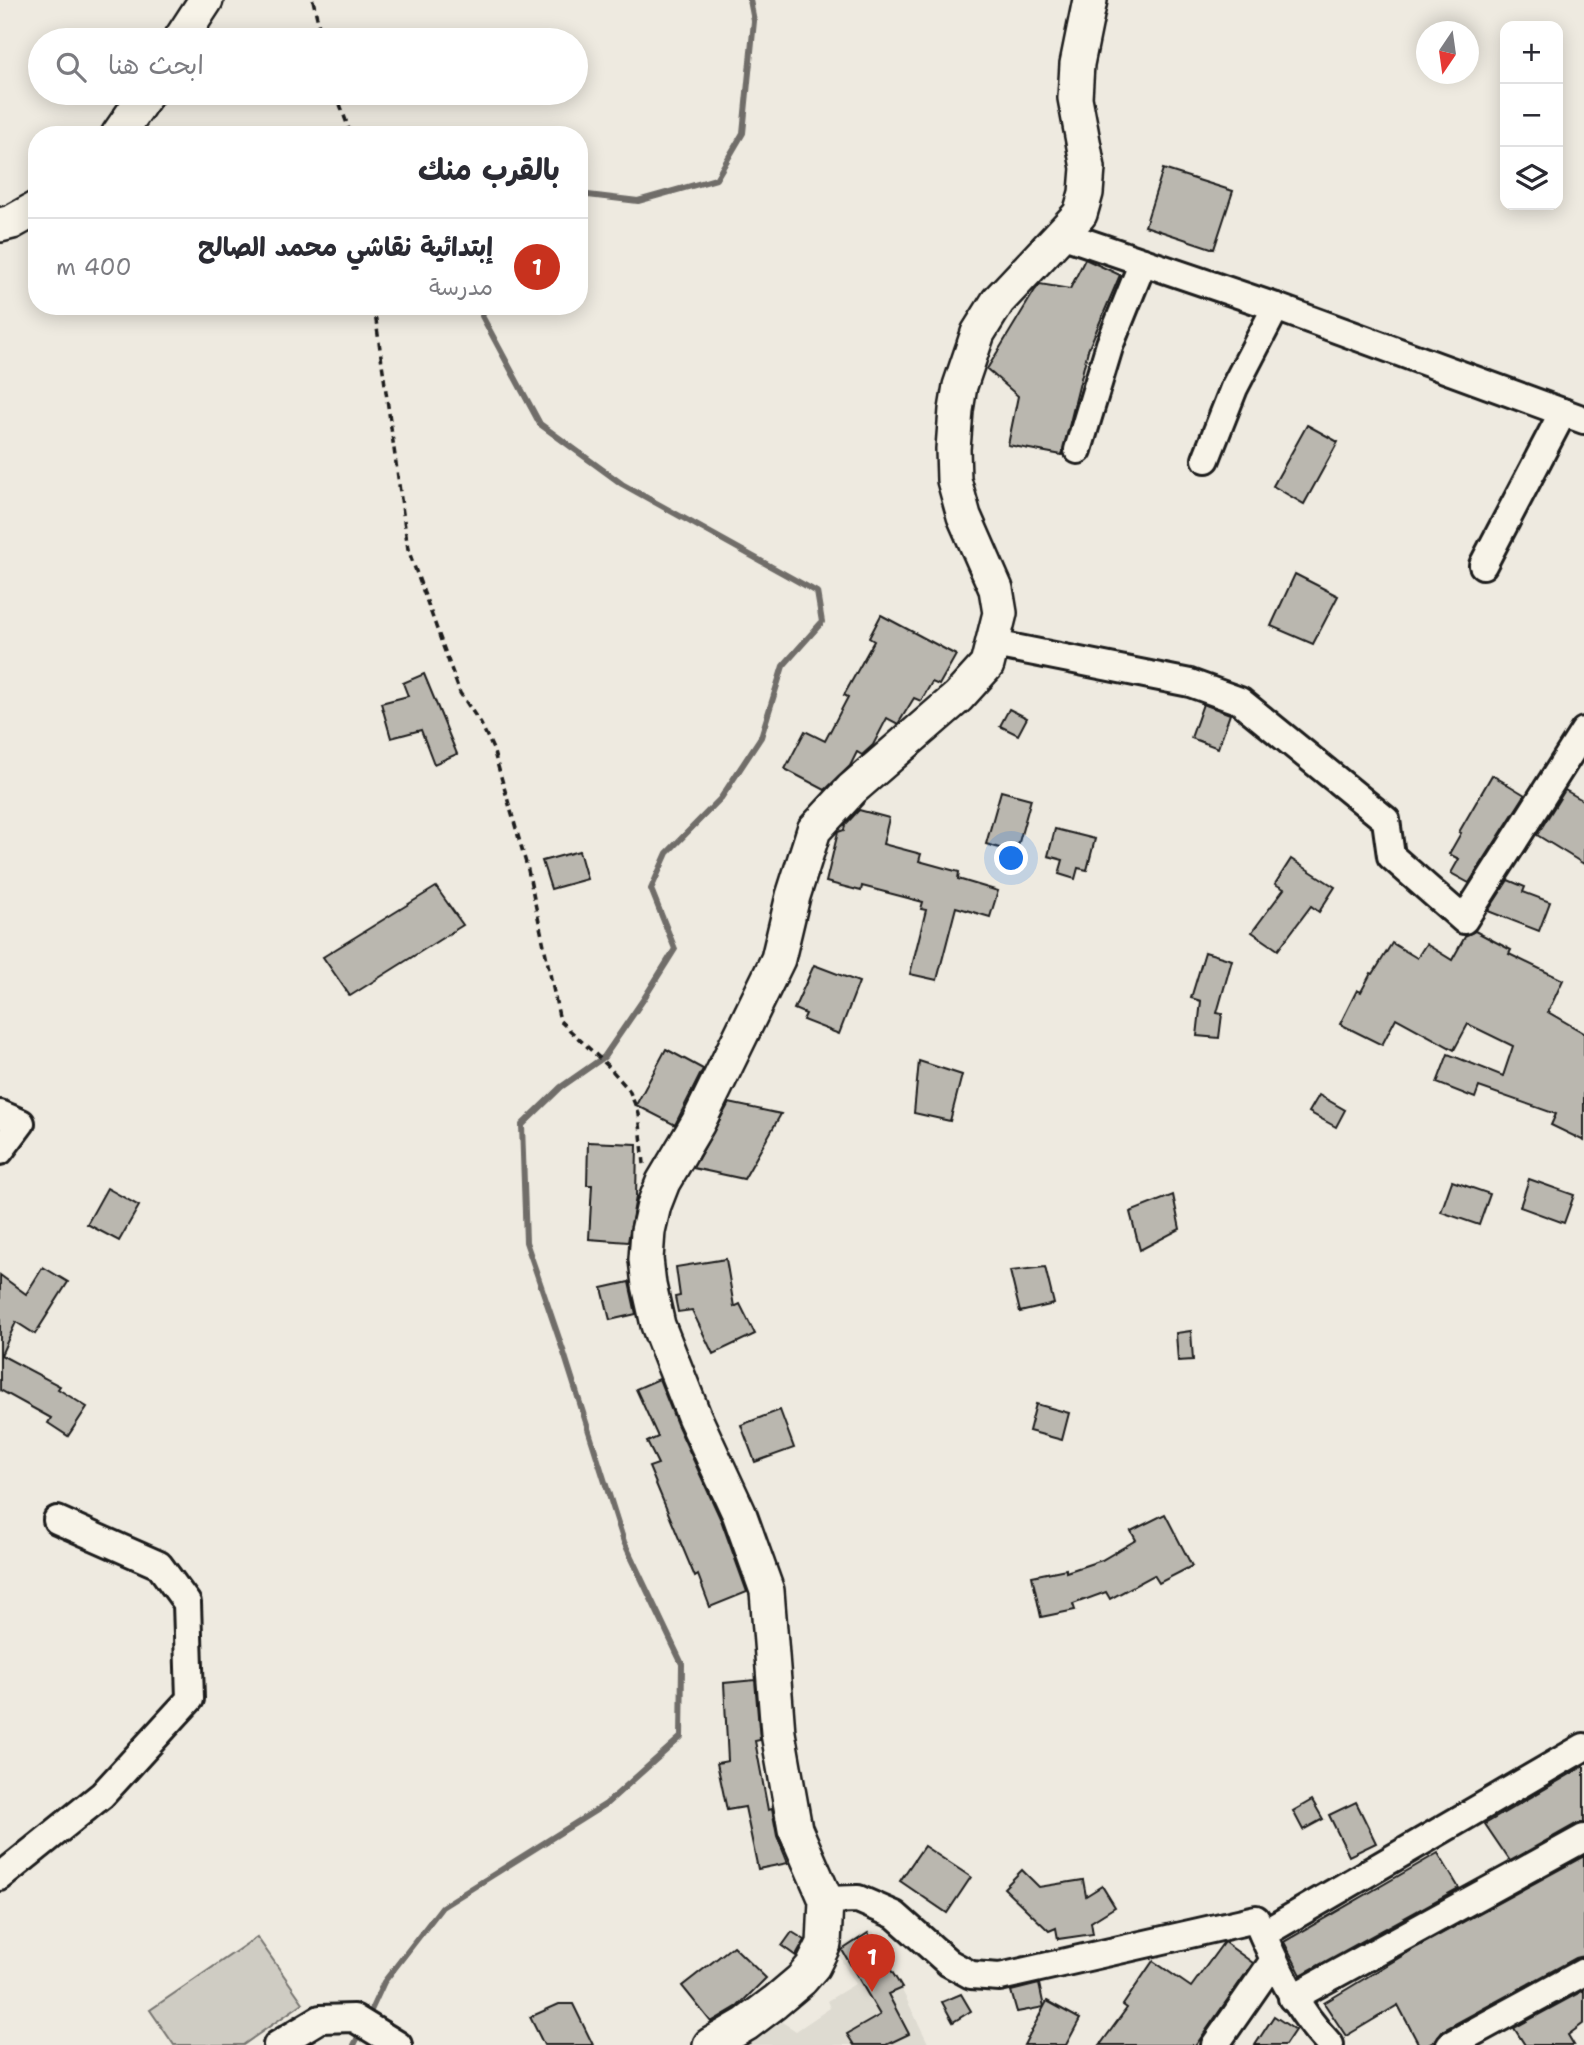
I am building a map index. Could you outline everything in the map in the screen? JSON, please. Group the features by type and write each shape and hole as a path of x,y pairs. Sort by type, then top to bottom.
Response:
{"main road":[{"path":"188,28 206,0"},
{"path":"725,2041 802,1980 813,1966 824,1944 826,1900 795,1829 778,1733 767,1591 739,1513 689,1406 658,1325 646,1259 648,1231 658,1195 698,1123 774,967 814,830 852,789 976,680 987,665 1000,613 996,589 964,516 954,480 956,411 960,386 978,333 998,301 1080,214 1086,193 1088,169 1075,98 1077,64 1090,0"},
{"path":"124,126 139,105"},
{"path":"0,225 28,213"}],"street":[{"path":"1060,234 1276,307 1573,416 1483,565"},
{"path":"1078,450 1110,344 1143,262"},
{"path":"1206,459 1234,388 1276,307"},
{"path":"994,644 1190,683 1240,701 1386,820 1391,856 1464,920 1584,731"},
{"path":"0,1114 21,1123 0,1151"},
{"path":"0,1877 102,1795 190,1699 187,1603 159,1565 57,1520"},
{"path":"1263,1934 1584,1747"},
{"path":"1292,1997 1584,1838"},
{"path":"826,1900 858,1899 895,1915 948,1963 971,1975 1000,1977 1256,1919 1292,1997 1323,2042"},
{"path":"1215,2045 1274,1959"},
{"path":"1450,2045 1584,1972"},
{"path":"277,2045 320,2019 354,2018 398,2045"}],"path":[{"path":"313,0 319,28"},
{"path":"341,105 348,126"},
{"path":"375,315 408,549 460,693 481,724 493,749 528,870 559,1021 608,1066 629,1090 639,1114 644,1178 658,1195"}],"shaded area":[{"path":"873,1931 929,2045 744,2045 782,2022 796,2031 830,2008 827,2001 855,1984 835,1949"},
{"path":"257,1937 303,2003 243,2045 174,2045 150,2010"}],"building":[{"path":"1163,169 1233,191 1214,249 1145,226"},
{"path":"1085,259 1120,275 1088,350 1062,455 1008,445 1018,396 987,369 1040,284 1070,289"},
{"path":"1307,425 1338,442 1304,504 1273,486"},
{"path":"1295,574 1338,596 1313,644 1271,626"},
{"path":"881,615 956,655 939,685 932,682 921,701 914,698 898,724 887,718 873,745 862,755 857,752 850,766 825,790 785,769 805,731 825,741 848,697 844,695 874,641 869,638"},
{"path":"424,674 457,754 434,764 421,730 391,738 381,703 408,696 403,683"},
{"path":"1203,704 1230,714 1218,748 1191,738"},
{"path":"1009,709 1027,718 1018,735 1000,726"},
{"path":"1492,775 1525,795 1469,883 1451,873 1459,859 1449,854"},
{"path":"1565,790 1584,801 1584,864 1537,835"},
{"path":"1001,791 1031,799 1016,853 986,844"},
{"path":"859,810 889,818 883,844 921,854 919,861 959,872 958,879 998,891 990,917 956,907 937,980 910,974 926,910 921,909 923,902 862,886 861,891 826,882 838,832 844,830 845,825"},
{"path":"1055,829 1095,839 1087,870 1078,868 1075,879 1059,874 1063,860 1048,856"},
{"path":"579,851 587,879 551,889 542,861"},
{"path":"1291,859 1335,887 1319,912 1311,906 1278,950 1252,932 1284,889 1275,884"},
{"path":"1508,880 1525,887 1523,892 1550,902 1539,931 1488,911"},
{"path":"436,887 463,925 350,996 323,957"},
{"path":"1475,931 1511,950 1509,954 1563,980 1548,1012 1584,1033 1584,1141 1551,1125 1556,1114 1479,1087 1475,1098 1437,1083 1448,1054 1503,1076 1513,1046 1468,1024 1454,1050 1396,1018 1382,1045 1340,1024 1357,990 1361,992 1392,943 1417,958 1426,944 1452,960 1466,935"},
{"path":"1205,952 1232,960 1217,1013 1222,1014 1219,1038 1197,1036 1201,1001 1191,998"},
{"path":"814,965 859,982 839,1034 803,1020 806,1014 794,1009"},
{"path":"666,1049 703,1069 675,1125 636,1105"},
{"path":"919,1061 962,1075 950,1121 914,1113"},
{"path":"1319,1095 1345,1110 1336,1127 1309,1112"},
{"path":"729,1103 781,1114 744,1179 693,1168"},
{"path":"588,1142 637,1144 636,1197 628,1242 589,1239 592,1185 587,1185"},
{"path":"1529,1179 1574,1195 1564,1223 1520,1207"},
{"path":"1452,1181 1490,1194 1479,1225 1441,1212"},
{"path":"107,1188 139,1206 119,1241 87,1224"},
{"path":"1173,1195 1180,1229 1140,1250 1130,1212"},
{"path":"726,1259 734,1307 740,1304 755,1334 713,1354 692,1310 678,1312 675,1297 680,1296 676,1267"},
{"path":"43,1267 68,1282 35,1334 16,1322 1,1355 60,1386 58,1389 87,1407 68,1436 48,1423 51,1418 0,1390 0,1275 26,1294"},
{"path":"1045,1267 1054,1304 1020,1312 1010,1271"},
{"path":"629,1282 636,1314 610,1320 602,1288"},
{"path":"1191,1331 1193,1360 1178,1361 1176,1333"},
{"path":"659,1379 721,1520 747,1592 710,1607 649,1467 658,1464 647,1442 658,1437 636,1389"},
{"path":"1036,1404 1069,1413 1062,1440 1029,1431"},
{"path":"780,1410 794,1448 755,1462 741,1425"},
{"path":"1165,1514 1192,1566 1159,1583 1154,1575 1110,1599 1106,1592 1073,1604 1075,1610 1041,1617 1032,1576 1066,1569 1066,1572 1102,1560 1136,1540 1131,1531"},
{"path":"755,1680 760,1740 755,1741 768,1810 772,1809 777,1836 788,1863 758,1869 745,1807 727,1810 717,1763 728,1761 724,1683"},
{"path":"1584,1766 1584,1822 1510,1861 1485,1824"},
{"path":"1312,1800 1323,1819 1303,1830 1293,1811"},
{"path":"1356,1802 1376,1843 1349,1856 1329,1815"},
{"path":"924,1846 971,1877 947,1913 900,1881"},
{"path":"1438,1853 1459,1888 1301,1975 1284,1942"},
{"path":"1584,1856 1584,1956 1442,2031 1435,2041 1428,2045 1419,2045 1398,2005 1346,2036 1324,2003 1417,1947"},
{"path":"1022,1870 1039,1887 1083,1880 1086,1896 1102,1886 1115,1907 1091,1922 1093,1934 1058,1939 1056,1928 1049,1931 1004,1888"},
{"path":"792,1932 805,1940 796,1956 782,1946"},
{"path":"868,1933 902,1988 888,1994 909,2034 886,2045 854,2045 847,2034 880,2015 842,1950"},
{"path":"1224,1942 1253,1963 1196,2045 1100,2045 1127,2008 1123,2005 1153,1961 1191,1987"},
{"path":"733,1946 766,1978 738,2006 711,2022 682,1986"},
{"path":"1039,1984 1044,2007 1017,2012 1011,1991"},
{"path":"1584,1990 1584,2023 1568,2035 1574,2045 1525,2045 1514,2028"},
{"path":"961,1994 971,2011 953,2022 942,2002"},
{"path":"1047,2001 1080,2019 1066,2045 1024,2045"},
{"path":"559,2004 573,2004 593,2045 544,2045 530,2017"},
{"path":"1274,2016 1295,2030 1285,2045 1255,2045"}],"waterway":[{"path":"588,195 638,201 716,179 743,133 754,21 750,0"},
{"path":"367,2019 384,1982 442,1907 606,1804 681,1737 682,1664 624,1542 526,1242 522,1125 561,1087 604,1057 675,949 651,889 667,853 721,798 761,737 783,666 822,622 817,592 622,484 540,424 482,315"},
{"path":"354,2045 362,2029"}],"place":[{"name":"إبتدائية نقاشي محمد الصالح","path":"872,1992"}]}
